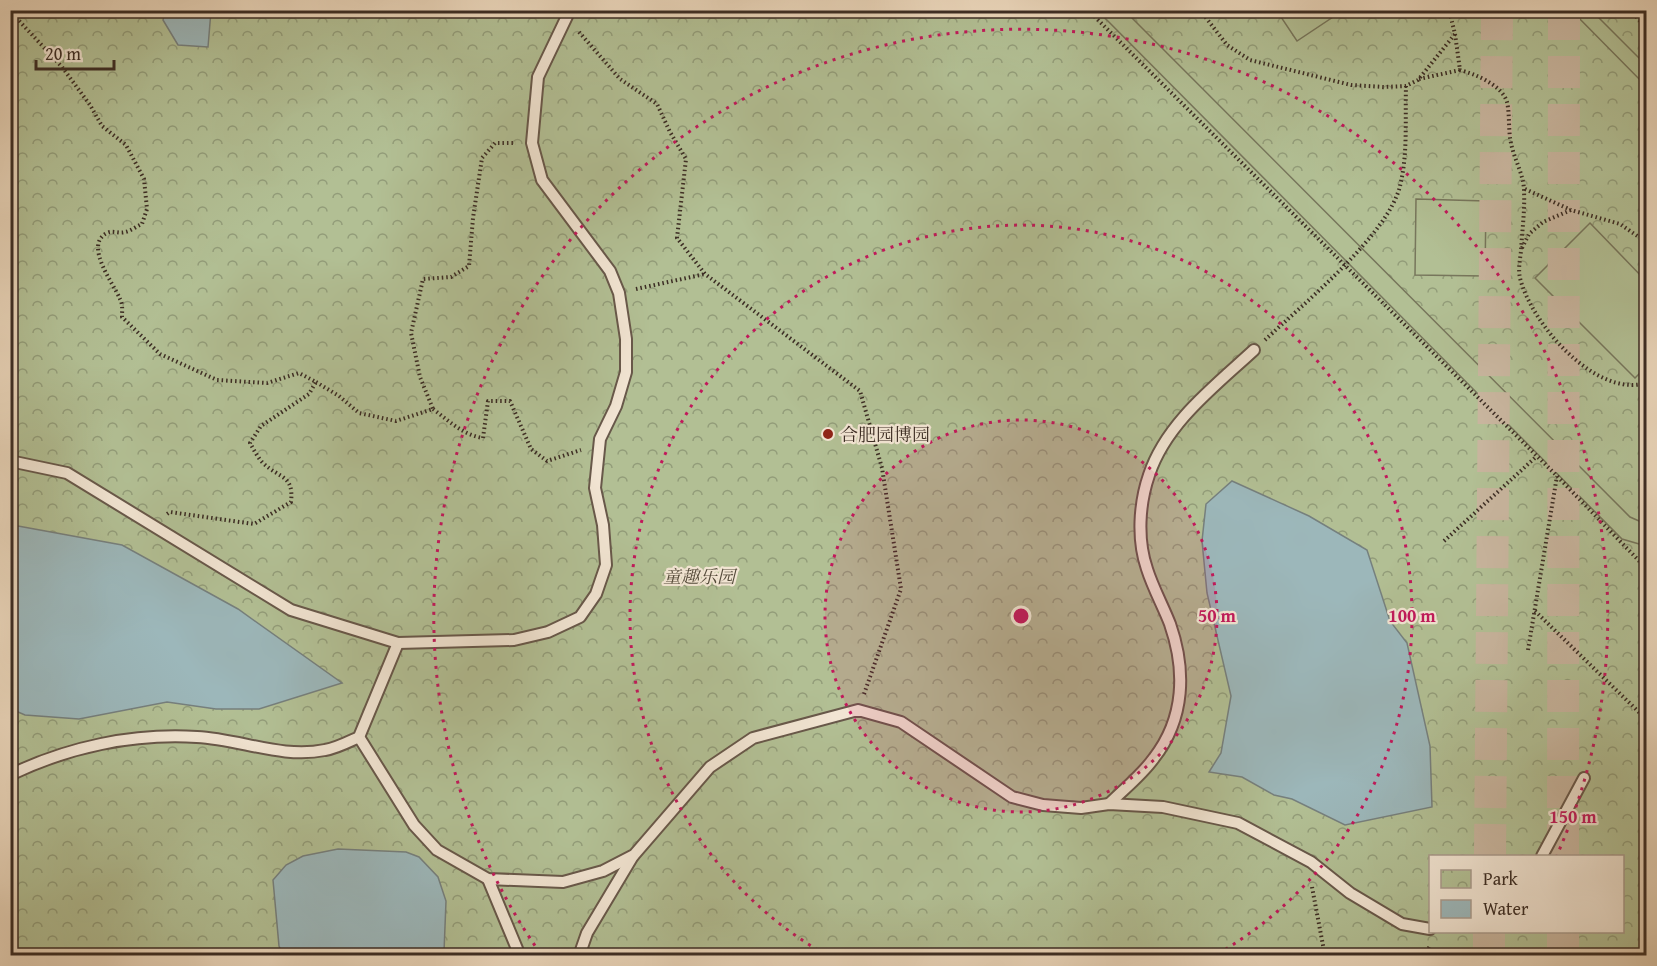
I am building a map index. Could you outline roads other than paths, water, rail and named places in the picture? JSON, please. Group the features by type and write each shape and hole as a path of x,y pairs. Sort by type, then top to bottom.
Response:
{"lane":[{"path":"10,461 67,473 291,610 398,643 514,640 548,632 580,617 596,594 606,565 603,525 595,488 600,439 616,406 626,372 626,339 619,293 610,271 542,180 532,143 538,76 568,14"},
{"path":"1109,804 1154,758 1173,725 1180,700 1180,661 1170,625 1146,569 1140,541 1143,500 1149,474 1166,439 1173,430 1254,350"},
{"path":"10,775 58,755 90,745 124,740 198,737 299,752 323,751 340,746 359,737 398,643"},
{"path":"579,956 587,933 634,855 710,767 753,738 858,710 901,722 1012,797 1043,805 1081,808 1109,804 1163,807 1238,823 1311,862 1350,893 1402,924 1429,929"},
{"path":"359,737 414,825 437,850 488,879 562,882 603,871 634,855"},
{"path":"1543,855 1584,778"},
{"path":"488,879 520,956"}],"water":[{"path":"165,11 211,11 208,47 178,45 163,20"},
{"path":"1232,481 1309,516 1367,550 1390,621 1407,643 1430,746 1432,807 1345,825 1292,799 1274,795 1242,777 1209,772 1221,753 1231,696 1207,593 1202,541 1206,504"},
{"path":"18,526 122,545 238,609 342,683 259,709 216,709 167,702 79,719 25,715 11,709 10,528"},
{"path":"338,849 406,852 419,857 438,877 446,901 444,952 440,955 283,955 279,946 273,880 286,865 303,856"}],"tunnel":[{"path":"1490,855 1497,10"},
{"path":"1563,855 1564,10"},
{"path":"1489,933 1489,956"},
{"path":"1563,933 1563,956"}],"place":[{"name":"合肥园博园","path":"828,434"}],"park label":[{"name":"童趣乐园","path":"699,576"}]}
